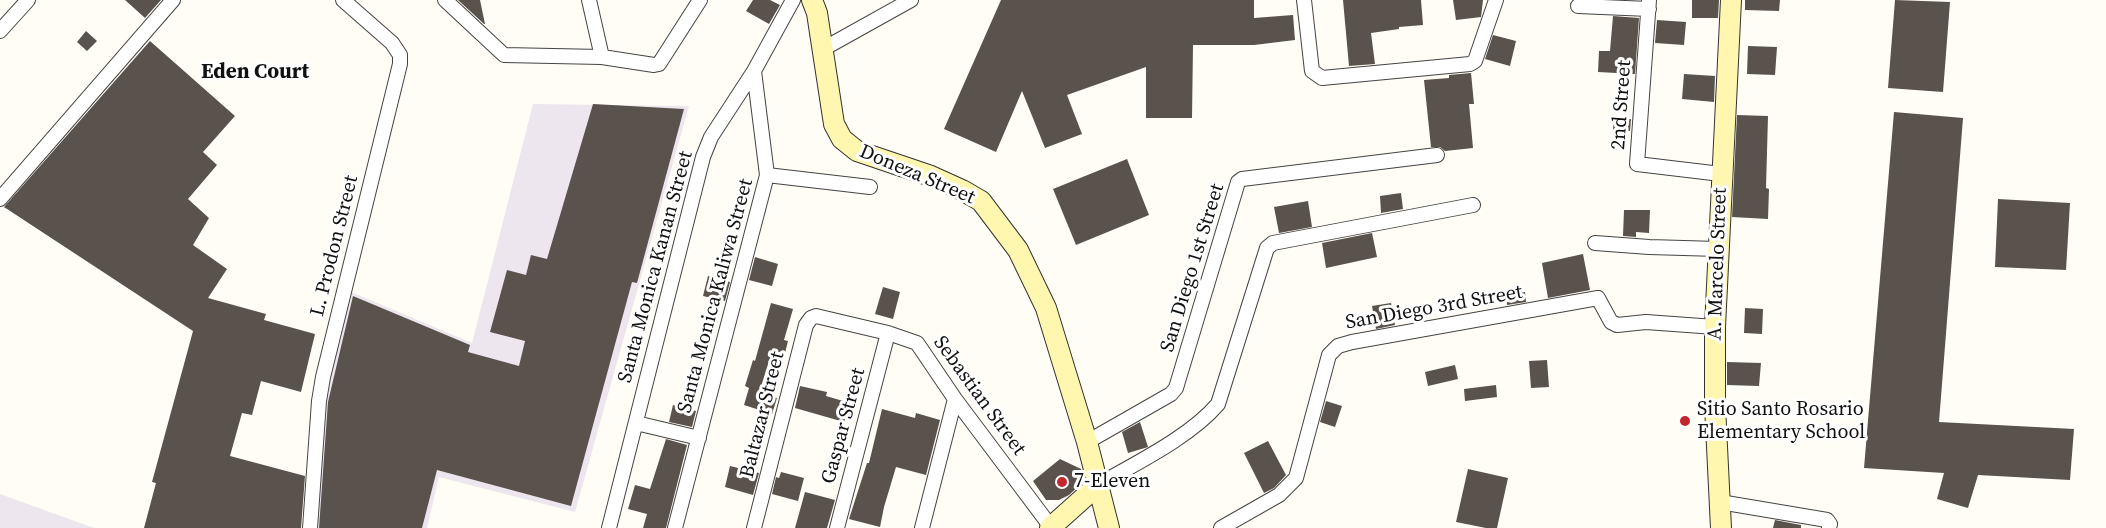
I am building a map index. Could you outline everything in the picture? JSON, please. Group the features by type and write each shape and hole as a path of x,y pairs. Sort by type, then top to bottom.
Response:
{"street":[{"path":"0,31 28,0"},
{"path":"0,199 173,0"},
{"name":"L. Prodon Street","path":"310,528 319,401 323,377 400,64 400,55 392,43 343,0"},
{"path":"445,0 504,55 602,57 648,65 659,64 700,0"},
{"path":"589,0 602,57"},
{"name":"Santa Monica Kanan Street","path":"609,528 703,157 711,138 754,71 794,0"},
{"name":"Doneza Street","path":"812,0 817,13 834,124 842,139 857,151 931,176 981,201 1018,250 1046,308 1087,442 1109,528"},
{"path":"823,50 911,0"},
{"path":"1304,0 1312,71 1323,78 1470,64 1475,61 1496,0"},
{"name":"A. Marcelo Street","path":"1721,528 1715,406 1715,327 1731,0"},
{"path":"1578,6 1649,4"},
{"name":"2nd Street","path":"1649,4 1637,164 1721,174"},
{"name":"Santa Monica Kaliwa Street","path":"675,528 767,175 754,71"},
{"name":"San Diego 1st Street","path":"1087,442 1171,394 1176,387 1238,182 1242,179 1437,155"},
{"path":"767,175 870,187"},
{"path":"1051,527 1098,485 1168,444 1218,405 1268,248 1274,243 1473,206"},
{"path":"1594,243 1718,249"},
{"name":"San Diego 3rd Street","path":"1221,528 1279,495 1296,478 1329,355 1338,346 1598,298 1611,322 1617,325 1646,322 1715,327"},
{"name":"Sebastian Street","path":"816,316 888,333 917,343 955,399 1051,527"},
{"name":"Baltazar Street","path":"754,528 806,325 811,318 816,316"},
{"name":"Gaspar Street","path":"837,528 888,333"},
{"path":"922,528 955,399"},
{"path":"636,423 699,438"},
{"path":"1720,502 1828,524"}],"shaded area":[{"path":"533,104 689,106 575,512 439,477 427,528 312,528 320,418 349,291 472,343"},
{"path":"0,494 94,528 0,528"}],"building":[{"path":"125,0 161,0 145,18"},
{"path":"458,0 480,0 485,24 484,24"},
{"path":"753,0 770,0 780,5 769,24 746,11"},
{"path":"1001,0 1254,0 1254,18 1293,15 1295,40 1254,45 1193,45 1192,118 1146,118 1146,67 1067,95 1082,134 1045,148 1022,91 996,152 944,129"},
{"path":"1343,0 1421,0 1423,25 1371,33 1375,64 1349,66"},
{"path":"1453,0 1483,0 1481,17 1456,20"},
{"path":"1692,0 1719,0 1718,18 1692,18"},
{"path":"1745,0 1780,0 1779,11 1745,10"},
{"path":"1895,0 1950,2 1943,92 1888,88"},
{"path":"1613,16 1639,18 1635,74 1598,72 1599,51 1610,51"},
{"path":"1657,20 1686,22 1684,45 1655,43"},
{"path":"86,31 97,41 87,51 77,42"},
{"path":"1493,35 1516,41 1510,66 1485,59"},
{"path":"150,41 235,116 203,152 217,165 188,199 209,218 193,245 227,269 208,298 266,314 264,320 315,334 301,392 261,381 252,415 242,413 230,456 305,476 301,528 144,528 156,483 152,482 193,331 4,207"},
{"path":"1748,46 1777,47 1775,75 1747,74"},
{"path":"1471,73 1474,104 1469,104 1473,148 1445,151 1440,147 1431,147 1424,80"},
{"path":"1684,74 1715,76 1714,102 1682,99"},
{"path":"593,104 684,109 637,283 632,282 571,506 437,470 422,528 319,528 328,402 353,296 470,345 468,352 519,366 525,341 490,332 507,270 526,275 531,255 547,259"},
{"path":"1894,112 1963,118 1939,422 2074,429 2070,480 1978,475 1968,508 1937,499 1944,473 1864,468"},
{"path":"1737,115 1768,116 1766,188 1769,189 1768,219 1732,217"},
{"path":"1614,118 1631,119 1630,131 1613,130"},
{"path":"1127,159 1149,215 1076,245 1053,189"},
{"path":"1401,193 1403,209 1381,213 1380,196"},
{"path":"1998,199 2070,203 2066,270 1995,267"},
{"path":"1308,201 1312,227 1279,233 1274,207"},
{"path":"1624,210 1650,210 1649,233 1636,232 1636,237 1623,236"},
{"path":"1372,233 1377,257 1326,268 1322,243"},
{"path":"1583,254 1590,290 1548,298 1542,263"},
{"path":"755,257 778,264 772,286 749,280"},
{"path":"708,276 730,282 725,301 703,296"},
{"path":"883,287 900,292 893,319 875,314"},
{"path":"1525,292 1526,302 1507,305 1506,295"},
{"path":"771,303 793,309 784,340 788,341 782,365 769,361 759,393 777,398 772,414 744,405 749,388 745,386 753,360 755,361"},
{"path":"1391,303 1395,325 1376,329 1372,306"},
{"path":"1745,308 1763,309 1762,334 1744,333"},
{"path":"1547,360 1549,387 1531,388 1529,361"},
{"path":"1727,362 1761,363 1759,386 1727,385"},
{"path":"1455,365 1458,379 1428,386 1425,372"},
{"path":"1496,385 1497,397 1465,401 1464,389"},
{"path":"800,386 827,392 826,396 850,403 844,422 795,408"},
{"path":"1326,401 1342,406 1335,427 1320,422"},
{"path":"673,405 696,411 692,427 669,422"},
{"path":"882,409 915,418 916,413 940,420 926,475 896,467 880,527 849,519 867,463 869,463"},
{"path":"1140,422 1148,447 1128,453 1122,432"},
{"path":"666,439 687,445 666,528 643,528 647,514 628,509 635,485 650,489"},
{"path":"1268,441 1286,475 1274,488 1264,493 1244,453"},
{"path":"1060,459 1081,469 1083,475 1079,480 1081,484 1069,495 1059,500 1046,500 1033,481"},
{"path":"730,466 759,473 753,495 725,487"},
{"path":"1468,469 1508,478 1497,528 1456,522"},
{"path":"781,472 804,478 798,501 772,494 776,477 779,478"},
{"path":"805,492 835,500 827,528 795,528"},
{"path":"1775,520 1801,525 1801,528 1773,528"}],"place":[{"name":"Sitio Santo Rosario Elementary School","path":"1685,421"},
{"name":"7-Eleven","path":"1062,482"}],"district":[{"name":"Eden Court","path":"255,73"}]}
